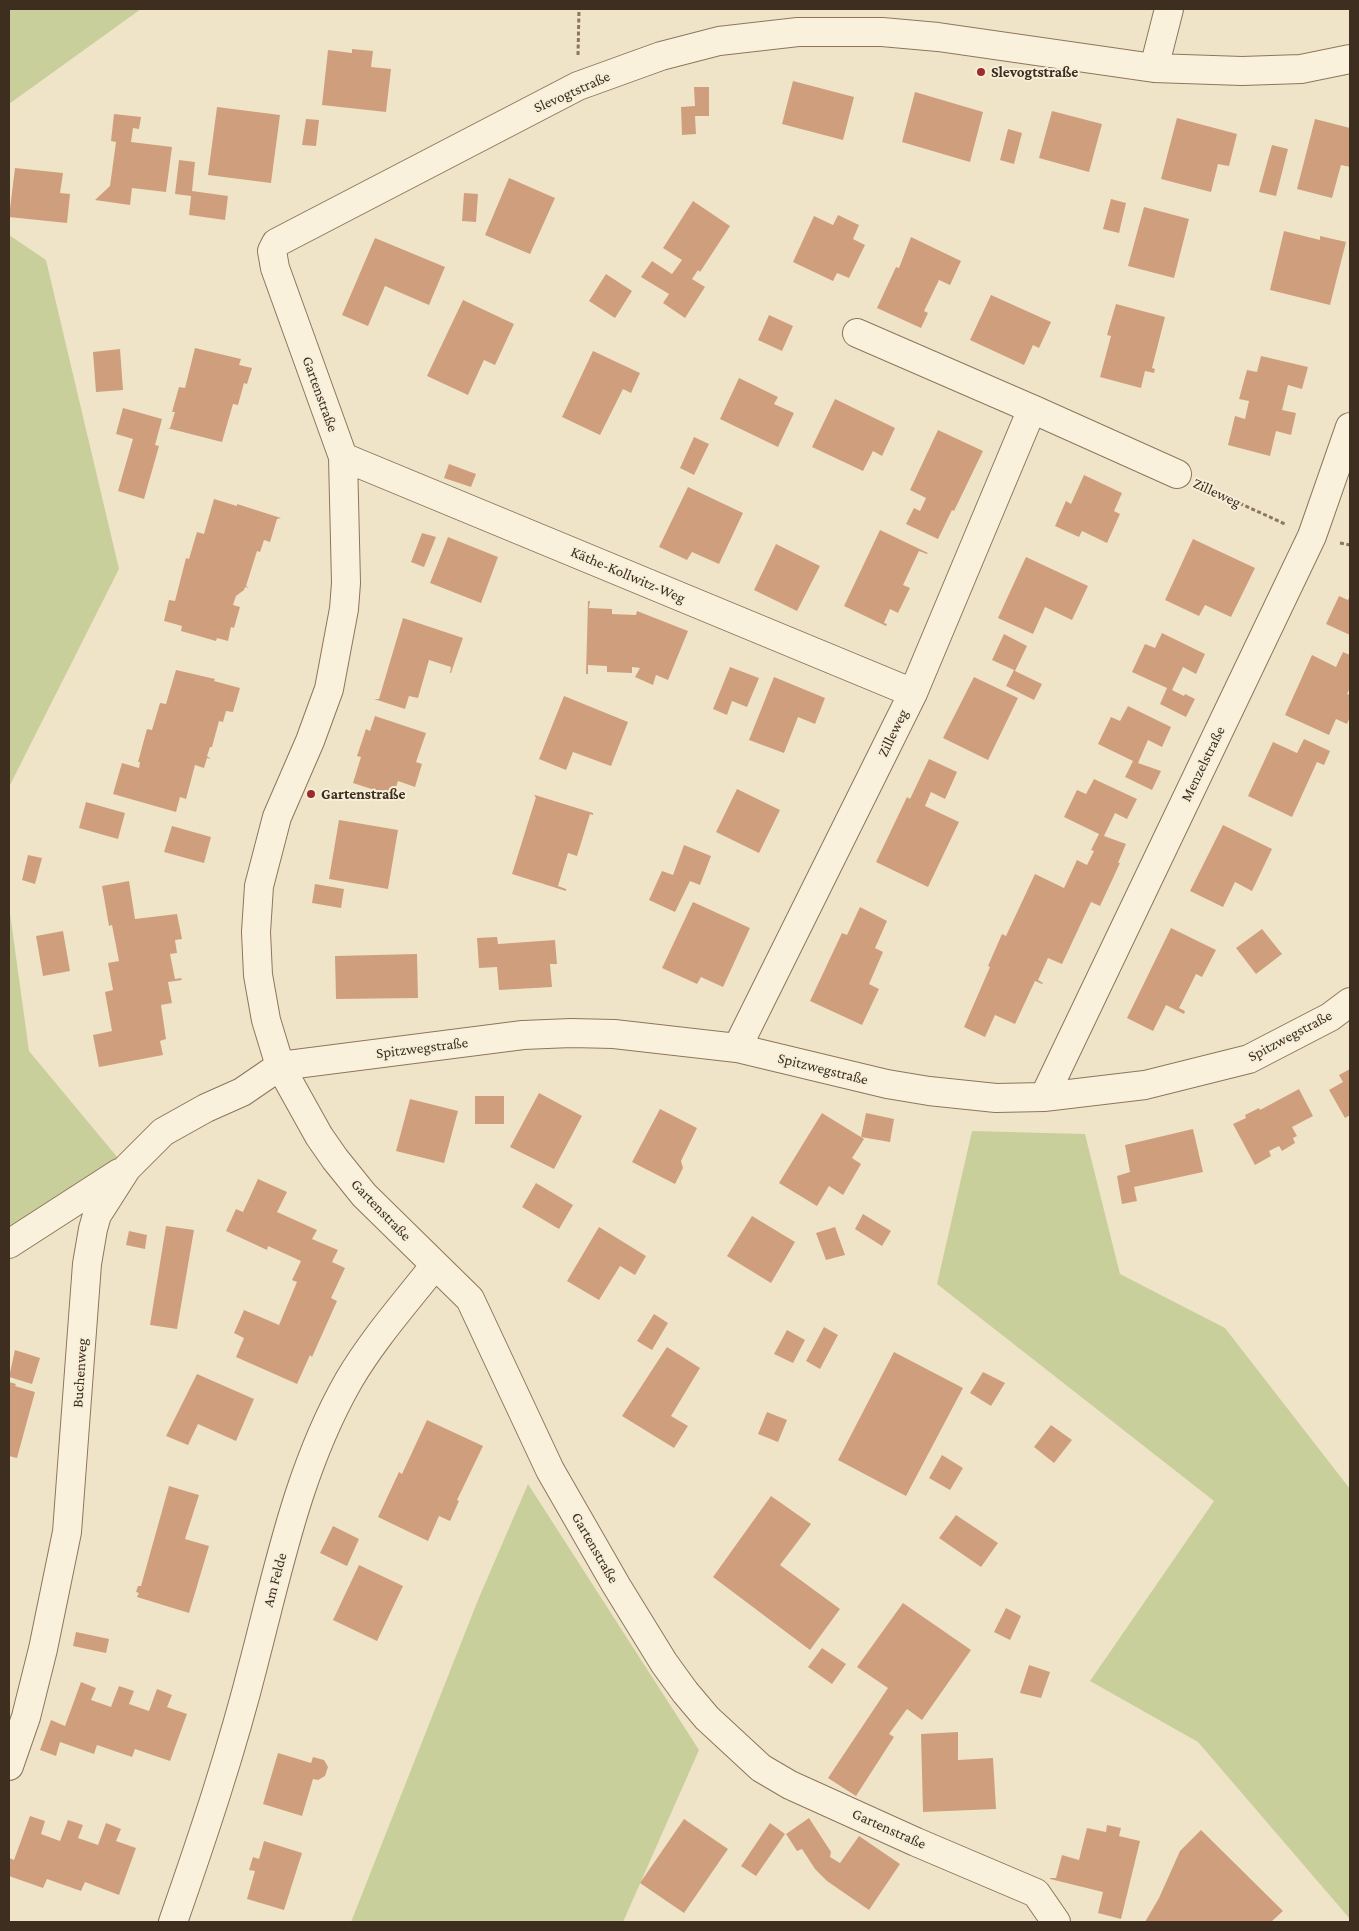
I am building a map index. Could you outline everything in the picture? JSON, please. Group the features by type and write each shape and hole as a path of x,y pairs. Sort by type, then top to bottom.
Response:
{"street":[{"path":"1154,68 1169,9"},
{"name":"Slevogtstraße","path":"272,251 276,243 578,86 687,48 718,41 798,32 882,32 938,36 1154,68 1242,71 1301,69 1350,59"},
{"name":"Gartenstraße","path":"272,251 275,268 343,457 346,583 344,609 329,689 310,741 277,817 264,862 257,897 258,975 266,1020 280,1066 319,1136 364,1195 470,1299 560,1486 616,1585 664,1663 707,1718 761,1768 790,1785 916,1842 1036,1893 1056,1922"},
{"name":"Zilleweg","path":"857,333 1176,474"},
{"name":"Zilleweg","path":"737,1048 913,694 1032,409"},
{"name":"Menzelstraße","path":"1044,1097 1312,536 1350,426"},
{"name":"Käthe-Kollwitz-Weg","path":"343,457 913,694"},
{"name":"Spitzwegstraße","path":"280,1066 523,1035 561,1033 614,1034 737,1048 887,1084 929,1091 996,1098 1044,1097 1145,1085 1249,1059 1330,1017 1350,1002"},
{"name":"Buchenweg","path":"9,1766 26,1717 39,1666 67,1532 87,1264 93,1230 104,1203 126,1168 163,1132 206,1108 242,1092 280,1066"},
{"path":"9,1244 126,1168"},
{"name":"Am Felde","path":"173,1922 228,1758 287,1534 319,1439 348,1380 365,1354 435,1265"}],"path":[{"path":"578,86 579,9"},
{"name":"Zilleweg","path":"1176,474 1312,536 1350,545"}],"green space":[{"path":"9,9 141,9 9,104"},
{"path":"9,235 46,260 119,569 9,787"},
{"path":"9,906 29,1051 118,1158 9,1228"},
{"path":"972,1131 1085,1134 1120,1274 1225,1328 1350,1489 1350,1919 1198,1742 1090,1681 1214,1501 937,1284"},
{"path":"528,1484 699,1750 623,1922 351,1922 478,1600"}],"building":[{"path":"352,49 373,51 371,67 391,69 386,112 322,105 328,50 352,53"},
{"path":"793,81 854,97 843,140 782,124"},
{"path":"694,87 709,87 709,116 695,116 696,134 682,135 681,107 695,106"},
{"path":"915,92 983,112 970,162 902,142"},
{"path":"217,107 280,115 271,183 208,175"},
{"path":"1052,111 1102,124 1089,172 1039,158"},
{"path":"114,114 141,117 139,129 133,128 131,142 172,147 166,192 132,188 130,205 95,200 110,186 116,142 111,141"},
{"path":"1177,118 1237,134 1229,166 1218,164 1211,192 1161,179"},
{"path":"306,119 319,120 316,146 302,145"},
{"path":"1315,119 1350,128 1350,167 1341,165 1332,198 1297,189"},
{"path":"1008,129 1022,133 1014,164 1000,160"},
{"path":"1272,145 1288,149 1276,196 1259,192"},
{"path":"179,160 195,162 192,191 228,196 225,220 189,215 191,196 175,194"},
{"path":"15,168 63,173 60,193 70,194 67,223 9,217"},
{"path":"509,178 555,198 530,254 485,235"},
{"path":"464,193 478,194 476,222 462,221"},
{"path":"1111,199 1126,203 1119,233 1103,229"},
{"path":"693,201 730,226 700,272 698,270 692,279 705,287 685,318 663,303 669,294 641,277 652,261 672,274 682,260 663,248"},
{"path":"1144,207 1189,219 1174,278 1128,266"},
{"path":"838,215 859,225 853,239 865,245 849,278 837,273 833,281 793,262 814,216 833,225"},
{"path":"1284,231 1320,240 1320,236 1346,242 1330,305 1270,290"},
{"path":"911,237 961,261 950,285 939,280 924,311 928,313 921,328 877,308 896,267 899,268"},
{"path":"375,238 445,267 429,305 385,286 368,326 342,315"},
{"path":"606,274 632,291 615,318 589,301"},
{"path":"991,295 1051,322 1039,348 1033,345 1024,365 970,340"},
{"path":"463,300 514,324 495,365 484,360 468,395 427,376"},
{"path":"1116,304 1165,317 1152,368 1155,369 1154,373 1145,371 1141,388 1100,377 1111,336 1107,335"},
{"path":"769,315 793,326 782,351 758,340"},
{"path":"195,348 241,359 239,365 252,368 247,384 244,383 238,405 233,404 222,442 167,428 170,428 175,412 172,412 179,387 185,388"},
{"path":"120,349 123,390 96,392 93,352"},
{"path":"593,351 640,373 631,393 623,389 600,435 562,417"},
{"path":"1261,356 1308,367 1302,389 1288,385 1282,410 1296,413 1291,435 1276,431 1270,456 1228,445 1235,416 1245,419 1249,401 1239,399 1247,370 1257,372"},
{"path":"739,378 778,397 774,404 794,413 778,447 720,419"},
{"path":"835,399 895,428 882,456 873,451 863,471 812,447"},
{"path":"123,408 162,419 155,445 159,446 144,499 118,491 133,439 116,434"},
{"path":"938,430 983,451 938,539 906,524 914,508 920,511 926,498 910,490"},
{"path":"694,437 709,444 694,475 680,468"},
{"path":"449,464 476,474 471,487 444,478"},
{"path":"1084,475 1122,493 1114,511 1120,514 1107,543 1082,531 1079,537 1055,526 1066,501 1071,504"},
{"path":"688,487 743,513 719,564 692,552 687,560 659,547"},
{"path":"214,499 281,518 277,519 270,542 264,540 260,552 257,551 246,586 249,588 245,587 236,596 233,605 240,607 234,628 231,627 228,641 217,638 216,641 181,631 182,626 164,621 169,600 175,601 186,558 189,559 197,532 204,534"},
{"path":"880,530 928,553 919,551 903,585 910,588 898,613 890,609 884,623 887,624 886,626 844,606"},
{"path":"422,533 436,537 424,567 411,562"},
{"path":"448,537 498,557 481,603 430,583"},
{"path":"1193,539 1255,568 1231,617 1205,605 1199,616 1165,600"},
{"path":"776,544 820,566 797,611 754,590"},
{"path":"1026,557 1088,586 1072,620 1045,607 1033,634 998,618"},
{"path":"1350,595 1350,635 1326,624 1339,596 1348,600"},
{"path":"588,601 590,601 589,608 612,609 612,614 636,615 637,611 688,631 668,680 656,675 653,685 635,677 640,668 632,667 632,673 607,672 607,666 588,665 588,674 586,674"},
{"path":"403,618 463,638 451,673 451,667 429,660 418,698 409,696 405,709 374,699 379,699"},
{"path":"1162,633 1205,654 1196,674 1183,667 1172,690 1195,699 1186,717 1160,704 1167,688 1132,672 1145,644 1155,648"},
{"path":"1004,634 1027,646 1015,671 1042,684 1034,700 1006,686 1014,670 992,660"},
{"path":"1343,652 1350,655 1350,688 1347,694 1350,695 1350,717 1347,724 1336,719 1329,735 1285,715 1312,655 1336,667"},
{"path":"730,667 759,678 747,707 732,701 727,715 713,709"},
{"path":"176,670 215,679 214,681 240,688 233,712 226,711 223,722 219,721 212,747 210,747 207,756 211,759 207,758 204,768 195,765 186,799 180,797 176,812 113,794 122,763 139,768 140,762 138,762 147,729 152,730 160,703 166,704"},
{"path":"774,677 825,698 815,724 798,717 784,753 749,740"},
{"path":"974,677 1018,698 988,760 943,738"},
{"path":"564,696 628,722 611,766 573,752 566,770 539,759"},
{"path":"1128,706 1171,727 1162,747 1148,740 1138,763 1161,771 1152,790 1125,777 1133,761 1098,744 1111,717 1120,721"},
{"path":"375,716 426,733 416,762 422,764 415,787 398,781 393,796 353,783 361,757 357,756 366,729 370,731"},
{"path":"1304,739 1330,751 1324,765 1317,762 1292,817 1248,796 1273,742 1297,753"},
{"path":"929,759 957,772 945,799 931,792 925,806 959,822 928,887 876,862 907,797 910,799"},
{"path":"1094,779 1137,799 1127,819 1115,813 1104,836 1126,844 1118,863 1120,863 1100,906 1091,902 1062,964 1048,958 1038,980 1043,983 1035,981 1015,1024 995,1015 985,1037 964,1027 1002,934 1006,936 1035,874 1064,888 1077,860 1087,865 1094,851 1091,850 1099,834 1064,817 1077,790 1086,794"},
{"path":"737,789 780,810 759,853 716,832"},
{"path":"535,795 593,813 593,815 590,814 577,856 568,853 558,886 566,889 566,891 512,874 536,797"},
{"path":"86,802 125,813 118,839 79,828"},
{"path":"339,820 398,830 388,889 329,879"},
{"path":"1223,825 1272,849 1252,891 1235,882 1223,907 1190,891"},
{"path":"172,826 211,837 204,863 164,852"},
{"path":"684,845 711,856 700,885 690,881 675,912 649,900 662,871 673,875"},
{"path":"28,855 42,858 35,884 22,880"},
{"path":"129,881 135,919 177,914 182,939 175,940 177,953 170,954 175,979 181,978 182,980 168,982 172,1003 161,1005 166,1039 160,1041 163,1055 99,1067 93,1035 112,1031 105,992 113,990 108,963 119,961 112,925 109,926 102,886"},
{"path":"315,884 344,889 341,908 312,903"},
{"path":"693,902 750,928 723,987 701,977 697,984 662,968"},
{"path":"860,907 887,921 875,948 883,952 869,984 879,989 862,1025 810,1001 842,933 847,935"},
{"path":"1171,928 1216,950 1202,977 1196,974 1179,1008 1185,1011 1184,1014 1166,1005 1153,1031 1127,1018"},
{"path":"1262,929 1282,954 1256,974 1236,948"},
{"path":"63,931 70,971 43,976 36,936"},
{"path":"497,937 498,944 555,940 557,964 550,964 552,987 499,990 497,967 479,968 477,938"},
{"path":"417,954 418,998 336,999 335,956"},
{"path":"1350,1069 1350,1115 1345,1118 1329,1090 1343,1082 1339,1075"},
{"path":"1299,1089 1313,1116 1292,1127 1297,1136 1293,1138 1295,1143 1282,1151 1279,1146 1269,1151 1271,1156 1255,1165 1233,1124 1246,1118 1245,1115 1259,1108 1260,1110"},
{"path":"539,1093 582,1116 554,1169 510,1147"},
{"path":"475,1096 504,1096 504,1124 475,1124"},
{"path":"410,1099 458,1111 444,1163 396,1151"},
{"path":"660,1109 697,1128 681,1161 683,1168 675,1184 632,1162"},
{"path":"822,1113 864,1139 852,1158 861,1164 843,1195 829,1186 817,1206 779,1183"},
{"path":"866,1113 894,1119 890,1142 861,1137"},
{"path":"1193,1129 1203,1172 1134,1187 1137,1201 1122,1204 1117,1176 1130,1172 1125,1145"},
{"path":"258,1179 287,1192 277,1212 317,1230 312,1239 338,1250 332,1262 345,1268 331,1298 337,1301 312,1357 310,1355 297,1384 236,1357 244,1338 234,1333 244,1310 279,1325 297,1282 292,1280 301,1261 268,1246 267,1250 226,1231 236,1209 243,1212"},
{"path":"536,1183 573,1205 559,1229 522,1207"},
{"path":"863,1214 891,1231 882,1246 855,1229"},
{"path":"752,1216 795,1242 771,1283 727,1256"},
{"path":"166,1226 194,1230 177,1329 150,1325"},
{"path":"599,1227 646,1256 635,1275 620,1266 599,1300 567,1281"},
{"path":"835,1227 845,1255 826,1260 816,1233"},
{"path":"129,1231 147,1235 145,1249 126,1245"},
{"path":"654,1314 668,1323 652,1350 637,1341"},
{"path":"824,1327 838,1335 820,1369 806,1361"},
{"path":"787,1330 805,1340 793,1363 774,1354"},
{"path":"667,1347 700,1368 671,1416 688,1426 674,1448 622,1416"},
{"path":"15,1350 40,1358 32,1384 9,1377"},
{"path":"894,1352 963,1388 906,1496 838,1460"},
{"path":"983,1372 1005,1383 991,1406 970,1393"},
{"path":"197,1374 254,1399 236,1441 198,1424 188,1445 166,1436"},
{"path":"9,1382 16,1384 15,1386 35,1392 17,1458 9,1456"},
{"path":"767,1412 787,1420 778,1442 758,1434"},
{"path":"427,1420 483,1446 457,1500 459,1501 450,1521 439,1516 428,1541 378,1517 399,1472 402,1474"},
{"path":"1051,1425 1072,1440 1054,1463 1034,1447"},
{"path":"942,1455 963,1468 950,1490 929,1478"},
{"path":"169,1486 199,1495 185,1539 209,1546 189,1613 137,1597 139,1593 136,1592 138,1586 141,1586"},
{"path":"771,1496 811,1524 780,1565 840,1609 810,1650 713,1577"},
{"path":"956,1515 998,1543 981,1567 939,1538"},
{"path":"333,1526 359,1539 347,1566 320,1553"},
{"path":"359,1565 403,1586 377,1641 333,1620"},
{"path":"903,1603 971,1650 922,1720 907,1709 889,1734 894,1737 856,1796 828,1778 888,1688 857,1667"},
{"path":"1006,1608 1021,1616 1010,1640 994,1632"},
{"path":"76,1632 109,1639 106,1653 73,1646"},
{"path":"822,1648 846,1664 832,1684 808,1667"},
{"path":"1029,1665 1050,1672 1041,1698 1020,1693"},
{"path":"81,1682 96,1688 91,1700 111,1707 119,1686 134,1691 129,1704 149,1711 157,1689 172,1695 167,1707 187,1714 170,1761 135,1749 132,1757 97,1745 94,1754 60,1742 56,1756 40,1750 51,1720 65,1726"},
{"path":"958,1732 958,1760 993,1758 996,1809 923,1812 921,1734"},
{"path":"278,1753 311,1763 313,1757 324,1760 328,1767 325,1776 318,1780 313,1779 302,1816 263,1804"},
{"path":"30,1816 45,1821 41,1834 60,1841 68,1820 83,1825 78,1838 98,1845 106,1823 121,1829 116,1841 136,1848 119,1895 85,1882 81,1891 47,1879 43,1888 9,1876 9,1858 14,1860"},
{"path":"809,1818 831,1852 830,1857 840,1863 859,1836 900,1864 869,1910 827,1881 815,1869 802,1849 797,1851 786,1834"},
{"path":"684,1819 728,1849 684,1913 640,1883"},
{"path":"770,1823 785,1834 756,1876 741,1866"},
{"path":"1107,1825 1121,1828 1119,1836 1140,1841 1121,1919 1098,1913 1103,1892 1050,1879 1056,1878 1062,1855 1079,1860 1087,1828 1106,1832"},
{"path":"1201,1830 1283,1911 1271,1922 1145,1922 1159,1898 1180,1851"},
{"path":"264,1841 302,1853 284,1910 247,1899 255,1871 249,1870 253,1857 259,1859"}],"place":[{"name":"Slevogtstraße","path":"981,72"},
{"name":"Gartenstraße","path":"311,794"}]}
